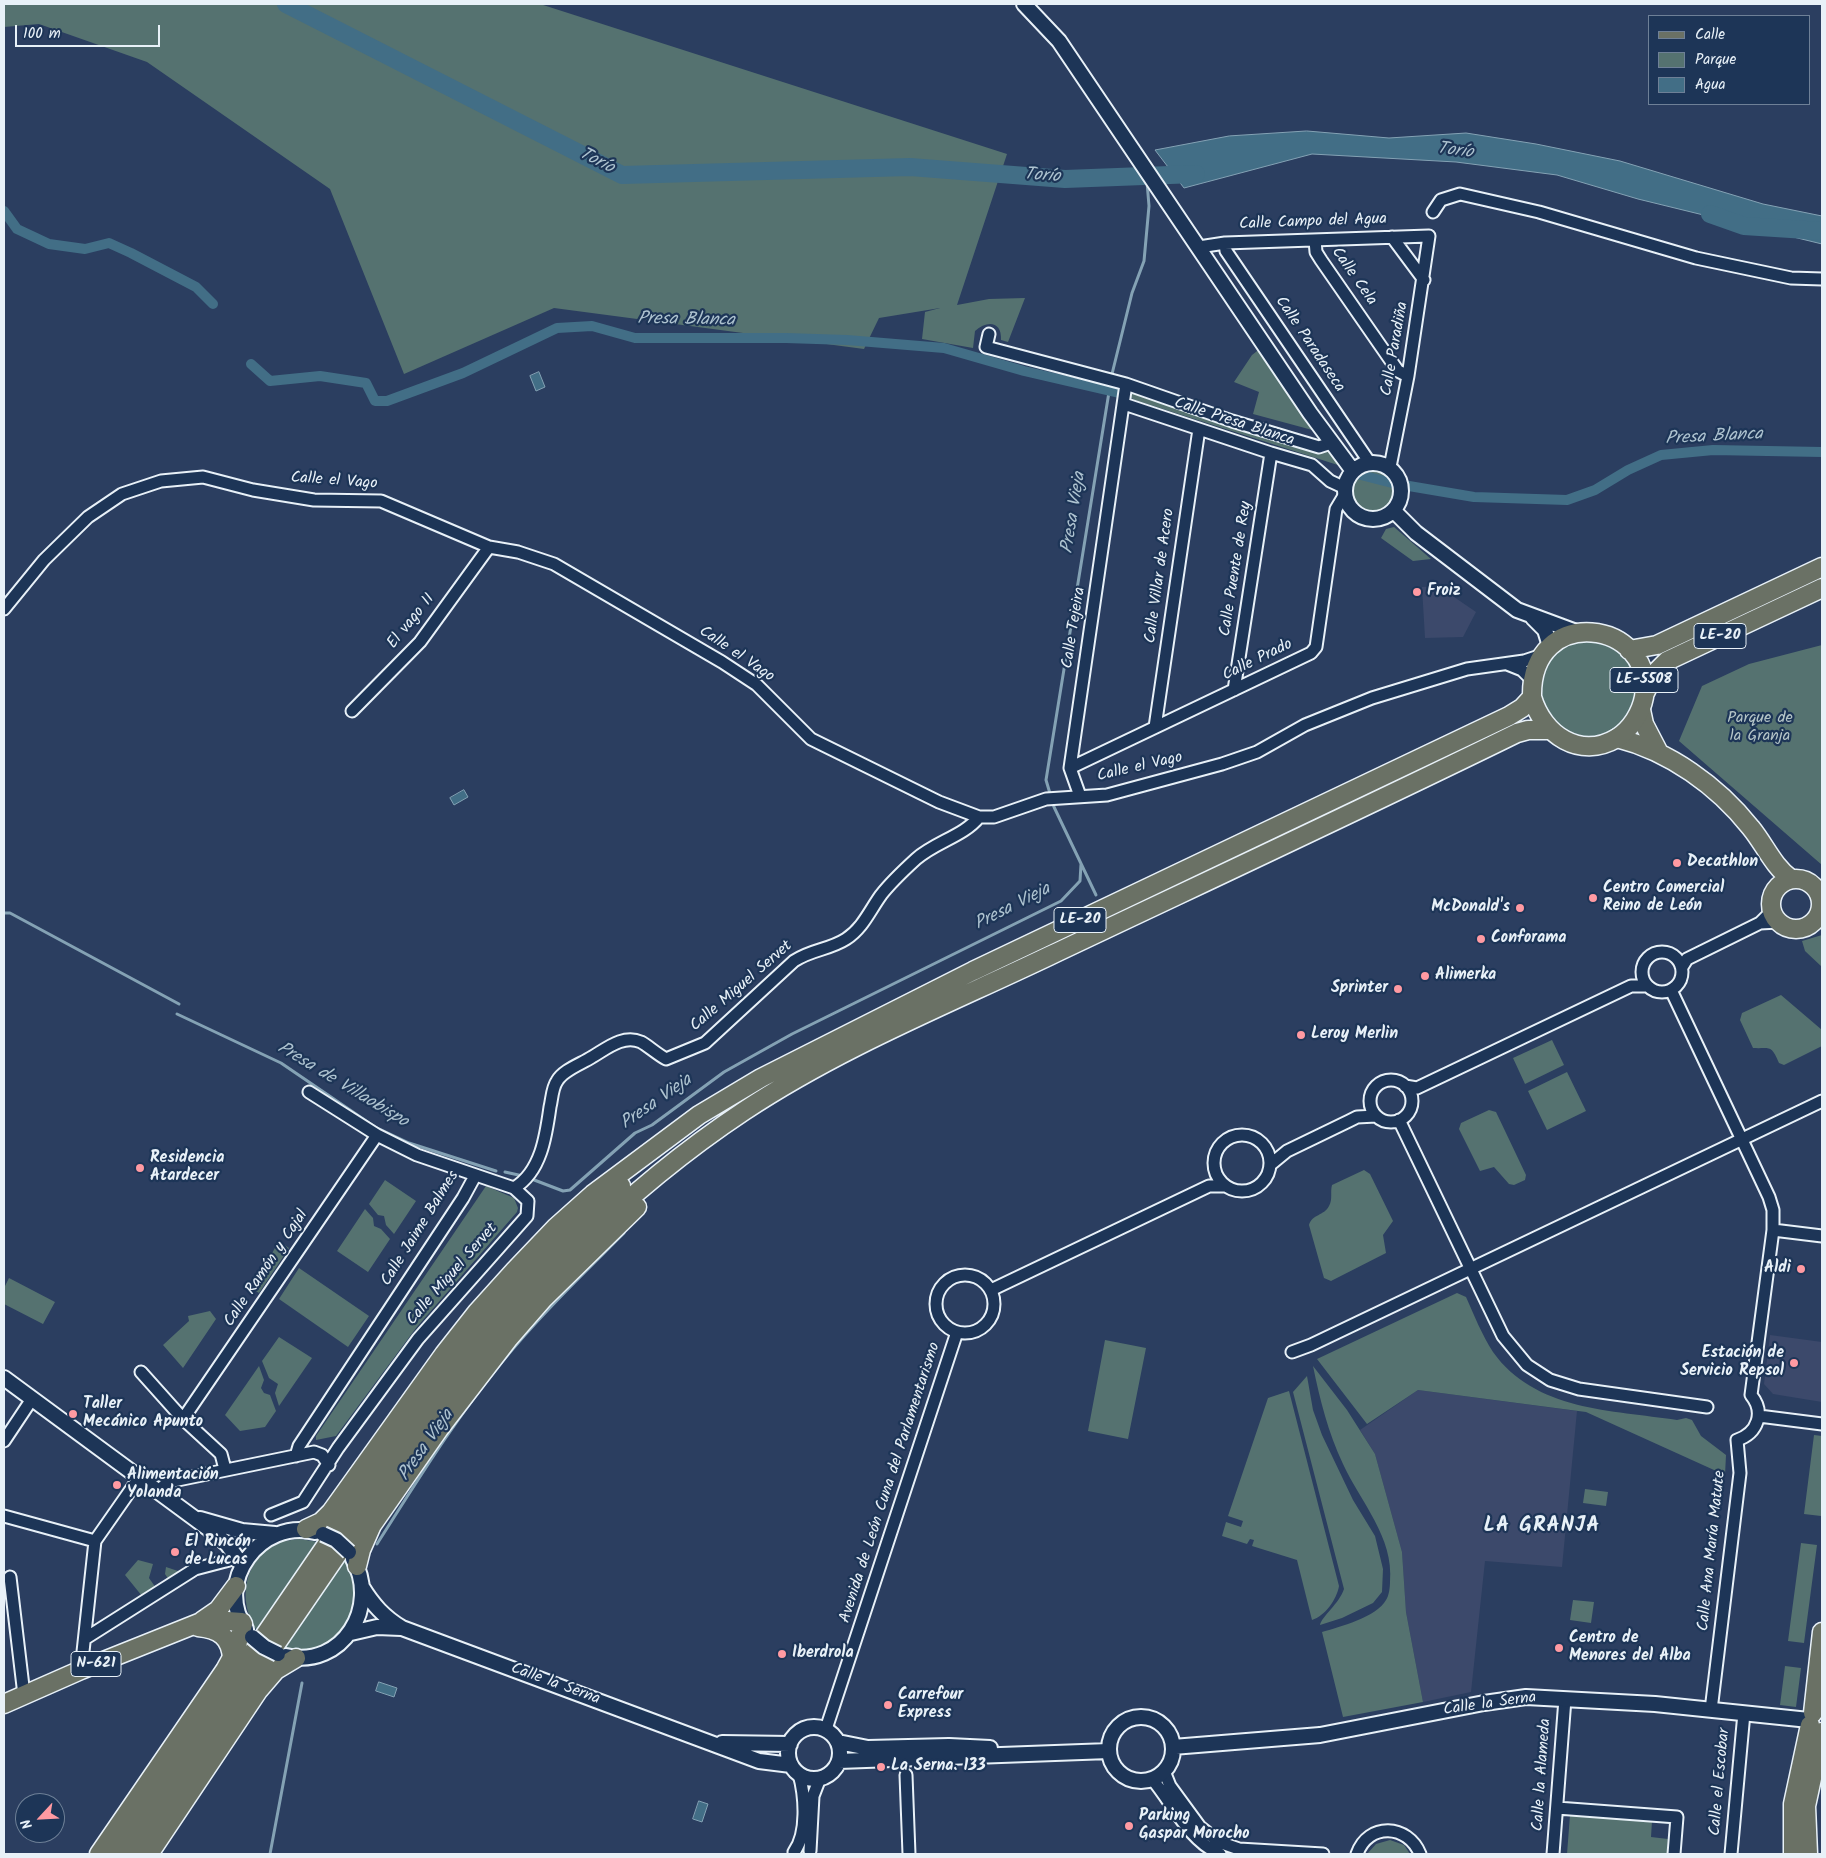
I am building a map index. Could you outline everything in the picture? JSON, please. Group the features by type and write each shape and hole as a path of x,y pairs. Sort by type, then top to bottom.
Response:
{"main road":[{"name":"LE-20","path":"1629,650 1657,646 1822,567"},
{"name":"LE-20","path":"1645,693 1654,674 1667,662 1822,588"},
{"name":"LE-5508","path":"1532,689 1536,712 1549,730 1560,738 1579,745 1599,745 1617,738 1631,726 1641,710 1645,693 1642,670 1629,650 1606,635 1579,633 1568,635 1546,651"},
{"path":"1532,689 1546,651"},
{"name":"LE-20","path":"115,1854 416,1414 488,1320 565,1236 639,1170 736,1099 792,1063 982,967 1509,716 1522,708 1532,689"},
{"path":"1641,710 1644,724 1658,751"},
{"name":"LE-20","path":"132,1854 466,1369 534,1290 612,1214 680,1158 750,1107 799,1078 857,1048 1517,733 1528,730 1549,730"},
{"path":"1617,738 1658,751 1714,790 1752,828 1775,863 1784,883"},
{"path":"1807,881 1813,885 1818,892 1820,915 1798,929 1790,929 1770,919 1770,903 1784,883 1807,881"},
{"path":"353,1559 361,1550 372,1525 478,1377 543,1299 647,1197 685,1164 774,1099 857,1048"},
{"path":"315,1532 477,1312 556,1227 633,1162 699,1115 733,1093 792,1063"},
{"name":"N-621","path":"196,1624 218,1610 236,1586"},
{"name":"N-621","path":"4,1704 81,1670 196,1624 213,1620 246,1628"},
{"path":"196,1624 224,1635 232,1648 232,1659"},
{"path":"99,1854 232,1659 246,1628"},
{"path":"1808,1854 1806,1806 1816,1722 1822,1632"},
{"path":"148,1854 263,1685 276,1670 296,1658"},
{"path":"1792,1854 1793,1804 1816,1722"}],"street":[{"path":"1024,4 1060,41 1133,146 1187,230 1331,443 1352,471"},
{"path":"1433,212 1441,200 1460,194 1539,212 1696,258 1791,278 1822,280"},
{"name":"Calle Campo del Agua","path":"1199,247 1225,243 1429,236"},
{"name":"Calle Paradiña","path":"1390,468 1408,376 1424,280 1429,236"},
{"path":"1392,237 1424,280"},
{"name":"Calle Cela","path":"1315,240 1316,252 1320,260 1398,371 1408,376"},
{"name":"Calle Paradaseca","path":"1225,243 1226,251 1370,462"},
{"name":"Calle Presa Blanca","path":"989,334 986,348 1126,384 1232,421 1319,447 1331,443"},
{"path":"1124,404 1126,384"},
{"name":"Calle Presa Blanca","path":"1124,404 1271,453 1312,464 1330,481 1345,491"},
{"name":"Calle Tejeira","path":"1080,796 1070,768 1124,404"},
{"name":"Calle Villar de Acero","path":"1155,727 1199,429"},
{"name":"Calle Puente de Rey","path":"1234,690 1271,453"},
{"path":"1370,462 1390,468 1396,474 1402,488 1401,498 1394,510 1380,519 1366,518 1352,509 1345,491 1352,471 1370,462"},
{"name":"Calle el Vago","path":"4,608 44,560 88,518 122,494 161,481 203,477 253,490 314,500 382,501 489,547 518,552 554,564 722,662 757,685 811,739 939,802 979,817 994,816 1052,798 1108,795 1222,764 1257,752 1305,724 1372,698 1467,669 1503,663 1524,662 1546,651"},
{"name":"Calle Prado","path":"1070,768 1304,657 1316,647 1336,509 1345,491"},
{"name":"LE-5508","path":"1394,510 1416,533 1517,610 1579,633"},
{"name":"El vago II","path":"352,711 420,642 489,547"},
{"name":"LE-5508","path":"1528,615 1545,630 1546,651"},
{"path":"1503,663 1522,670 1532,689"},
{"name":"Calle Miguel Servet","path":"272,1515 303,1502 329,1465 338,1448 418,1339 527,1216 528,1201 514,1188 529,1177 547,1127 557,1080 568,1071 617,1042 627,1039 641,1042 652,1052 666,1059 706,1043 794,961 808,952 832,946 846,939 859,929 882,894 916,858 941,841 972,826 979,817"},
{"path":"1682,962 1770,919"},
{"path":"990,1290 1209,1186 1226,1186 1241,1191 1257,1187 1264,1181 1270,1165 1287,1151 1357,1118 1376,1116 1387,1122 1399,1120 1409,1111 1414,1093 1631,986 1642,974 1645,961 1653,954 1667,952 1682,962"},
{"path":"1631,986 1647,986 1660,992 1671,990 1681,980 1682,962"},
{"path":"1642,974 1647,986"},
{"path":"1671,990 1769,1197 1773,1210 1773,1230 1751,1394 1758,1407 1759,1416 1822,1424"},
{"path":"1357,1118 1370,1104 1372,1091 1381,1082 1394,1081 1414,1093"},
{"name":"Calle Jaime Balmes","path":"296,1456 299,1446 464,1198 475,1176 418,1155 377,1136 309,1092"},
{"path":"1292,1352 1311,1345 1822,1100"},
{"path":"1370,1104 1376,1116"},
{"path":"1399,1120 1503,1336 1527,1365 1550,1380 1579,1389 1707,1407"},
{"name":"Calle Ramón y Cajal","path":"183,1419 377,1136"},
{"path":"1209,1186 1216,1173 1215,1155 1220,1147 1234,1136 1252,1137 1266,1148 1287,1151"},
{"path":"1266,1148 1270,1165"},
{"path":"1216,1173 1226,1186"},
{"path":"475,1176 514,1188"},
{"path":"1773,1230 1822,1236"},
{"name":"Avenida de León Cuna del Parlamentarismo","path":"968,1275 977,1278 990,1290 994,1307 987,1323 972,1332 957,1332 942,1321 938,1312 938,1294 943,1286 959,1276 968,1275"},
{"name":"Avenida de León Cuna del Parlamentarismo","path":"826,1729 957,1332"},
{"path":"141,1372 183,1419 221,1454 225,1469"},
{"path":"4,1378 195,1518 227,1544 242,1561"},
{"path":"4,1441 32,1399"},
{"name":"Calle Ana María Matute","path":"1711,1710 1740,1473 1737,1440 1753,1430 1759,1416"},
{"path":"158,1491 168,1482 225,1469 338,1448"},
{"path":"314,1452 322,1455 329,1465"},
{"path":"81,1670 86,1638 95,1541 139,1478"},
{"path":"4,1516 95,1541"},
{"path":"195,1518 242,1531 274,1534"},
{"path":"290,1530 315,1532 336,1540 353,1559 362,1587 362,1603 358,1619 351,1633 336,1648 317,1656 296,1658 278,1654 264,1647 246,1628 236,1598 236,1586 242,1561 258,1544 274,1534 290,1530"},
{"path":"86,1638 194,1569 242,1561"},
{"path":"10,1577 24,1695"},
{"name":"Calle la Serna","path":"362,1587 371,1603 387,1619 402,1628 759,1761 795,1769 813,1779 820,1778"},
{"name":"Calle la Serna","path":"351,1633 377,1627 402,1628"},
{"name":"Calle la Serna","path":"1173,1747 1320,1735 1501,1700 1526,1697 1711,1710 1816,1722"},
{"name":"Calle la Alameda","path":"1553,1854 1565,1699"},
{"name":"Calle el Escobar","path":"1730,1854 1744,1714"},
{"path":"1146,1717 1156,1720 1166,1729 1173,1747 1171,1760 1158,1775 1137,1780 1123,1775 1113,1764 1109,1751 1110,1741 1117,1728 1129,1719 1146,1717"},
{"path":"789,1854 800,1844 803,1790 788,1756 790,1744 794,1737 808,1727 826,1729 838,1742 868,1748 949,1746 1053,1752"},
{"name":"Calle la Serna","path":"709,1742 790,1744"},
{"path":"789,1854 812,1853 813,1796 820,1778 832,1772 839,1761 838,1742"},
{"path":"839,1761 1109,1751"},
{"path":"906,1775 909,1854"},
{"path":"1158,1775 1190,1830 1206,1847 1220,1854"},
{"path":"1158,1775 1170,1786 1200,1826 1219,1842 1233,1848 1323,1854"},
{"path":"1558,1808 1677,1817 1674,1854"},
{"path":"1357,1853 1370,1837 1390,1830 1400,1832 1410,1838 1420,1854"}],"shaded area":[{"path":"1438,586 1476,612 1463,637 1425,638 1422,587"},
{"name":"Estación de Servicio Repsol","path":"1770,1335 1822,1342 1822,1402 1773,1394 1764,1384"},
{"path":"1418,1390 1577,1411 1562,1567 1485,1561 1471,1692 1423,1702 1406,1612 1402,1552 1375,1454 1360,1430"}],"green space":[{"path":"4,4 540,4 1007,154 957,305 989,299 1025,298 1008,342 1001,340 1001,334 996,326 989,324 975,331 973,348 922,339 925,312 940,308 879,318 864,349 554,308 404,374 330,189 147,62 39,24 4,27"},
{"path":"1261,348 1316,431 1253,414 1259,392 1234,382 1252,355"},
{"path":"1132,389 1267,436 1326,452 1331,450 1344,467 1135,400 1131,398"},
{"path":"1369,468 1377,468 1386,472 1392,478 1396,491 1392,504 1386,510 1377,514 1369,514 1360,510 1354,504 1350,495 1350,487 1354,478 1360,472"},
{"path":"1394,527 1431,559 1413,561 1381,538 1386,529"},
{"path":"1588,641 1606,644 1622,655 1633,671 1636,689 1633,707 1622,723 1606,734 1588,737 1570,734 1554,723 1543,707 1540,689 1543,671 1554,655 1570,644"},
{"name":"Parque de la Granja","path":"1822,645 1822,865 1679,741 1702,686 1749,664"},
{"path":"1822,935 1822,967 1805,951 1802,941"},
{"path":"1781,995 1822,1030 1822,1046 1784,1065 1779,1063 1772,1050 1753,1048 1740,1020 1742,1013"},
{"path":"1552,1040 1564,1065 1525,1084 1513,1058"},
{"path":"1567,1072 1586,1111 1547,1130 1528,1091"},
{"path":"1489,1110 1496,1112 1526,1175 1525,1180 1514,1185 1509,1184 1494,1167 1480,1171 1459,1129 1461,1123"},
{"path":"1364,1170 1370,1174 1393,1221 1383,1235 1386,1253 1331,1281 1324,1278 1309,1225 1313,1219 1324,1212 1329,1206 1332,1185"},
{"path":"385,1180 416,1201 394,1234 386,1225 384,1216 378,1215 369,1204"},
{"path":"486,1186 514,1198 518,1208 517,1212 416,1328 336,1436 316,1440 316,1436"},
{"path":"365,1209 373,1218 374,1226 381,1229 390,1239 368,1272 337,1251"},
{"path":"279,1241 289,1248 259,1293 249,1287 260,1274"},
{"path":"299,1268 369,1316 348,1347 279,1299"},
{"path":"9,1278 55,1302 43,1324 4,1304 4,1288"},
{"path":"1457,1293 1466,1297 1493,1352 1510,1371 1530,1386 1553,1397 1601,1410 1677,1420 1686,1418 1692,1420 1701,1436 1726,1455 1725,1475 1586,1412 1418,1390 1367,1424 1317,1359"},
{"path":"210,1311 216,1319 183,1368 163,1345 189,1321 188,1316"},
{"path":"279,1337 312,1358 279,1406 275,1393 278,1384 269,1378 262,1361"},
{"path":"1105,1340 1146,1348 1128,1439 1088,1431"},
{"path":"259,1366 264,1380 261,1388 264,1393 270,1395 276,1411 265,1427 240,1431 225,1415"},
{"path":"1313,1366 1347,1410 1375,1454 1402,1552 1406,1612 1423,1702 1343,1717 1322,1632 1357,1620 1381,1606 1387,1598 1389,1591 1390,1566 1382,1535 1350,1478 1333,1440"},
{"path":"1307,1376 1313,1410 1322,1435 1353,1500 1375,1536 1383,1569 1382,1592 1373,1603 1342,1618 1320,1625 1344,1589 1293,1392"},
{"path":"1289,1391 1339,1586 1330,1606 1321,1615 1312,1620 1297,1560 1252,1546 1254,1540 1250,1539 1247,1544 1222,1536 1226,1522 1241,1527 1243,1521 1228,1516 1268,1398"},
{"path":"1814,1435 1822,1436 1821,1516 1804,1514"},
{"path":"1585,1489 1608,1492 1606,1506 1583,1503"},
{"path":"300,1539 318,1542 258,1632 251,1620 247,1607 247,1581 251,1569 258,1558 268,1549 283,1541"},
{"path":"1801,1543 1817,1545 1804,1643 1788,1641"},
{"path":"344,1559 352,1577 355,1595 352,1613 345,1628 334,1640 319,1648 301,1651 281,1648"},
{"path":"138,1560 153,1564 149,1578 156,1588 142,1596 125,1575"},
{"path":"166,1567 181,1572 169,1580 165,1574"},
{"path":"1573,1600 1594,1602 1591,1623 1570,1620"},
{"path":"1785,1666 1801,1668 1796,1707 1780,1705"},
{"path":"1570,1815 1652,1821 1651,1837 1668,1839 1667,1854 1567,1854"},
{"path":"1390,1840 1404,1845 1410,1854 1367,1854 1376,1844"}],"water":[{"path":"1307,131 1389,138 1466,133 1536,144 1620,161 1763,204 1822,216 1822,244 1638,199 1557,175 1456,162 1312,154 1184,188 1155,150 1229,136"},
{"path":"539,372 545,387 536,391 530,376"},
{"path":"464,790 468,797 454,805 450,798"},
{"path":"379,1682 397,1688 394,1697 376,1691"},
{"path":"699,1801 708,1804 702,1822 693,1819"}],"waterway":[{"name":"Torío","path":"286,4 622,175 910,167 1065,179 1196,174"},
{"name":"Presa Vieja","path":"1112,374 1132,293 1144,261 1149,206 1147,182"},
{"name":"Presa Blanca","path":"4,211 17,229 49,244 85,249 109,243 196,287 213,304"},
{"name":"Torío","path":"1710,214 1744,226 1822,231"},
{"name":"Presa Blanca","path":"251,364 270,381 320,376 366,383 375,401 387,401 463,373 557,328 592,326 635,338 786,338 847,340 944,348 1024,371 1119,393"},
{"name":"Presa Vieja","path":"1096,895 1054,807 1046,780 1109,392"},
{"name":"Presa Blanca","path":"1409,486 1474,497 1567,500 1595,490 1628,470 1661,455 1713,450 1822,452"},
{"name":"Presa Blanca","path":"1357,474 1396,484"},
{"name":"Presa Vieja","path":"529,1178 563,1191 570,1190 635,1133 652,1125 724,1072 792,1034 1061,901 1080,881 1081,864"},
{"name":"Presa de Villaobispo","path":"4,913 10,913 179,1004"},
{"name":"Presa de Villaobispo","path":"177,1014 281,1063 375,1127 409,1143 496,1171"},
{"name":"Presa de Villaobispo","path":"505,1172 523,1176"},
{"name":"Presa Vieja","path":"377,1544 436,1452 485,1384 516,1345 546,1312 624,1233"},
{"name":"Presa Vieja","path":"270,1854 302,1683"}],"place":[{"name":"Froiz","path":"1417,592"},
{"name":"Decathlon","path":"1677,863"},
{"name":"Centro Comercial Reino de León","path":"1593,898"},
{"name":"McDonald's","path":"1520,908"},
{"name":"Conforama","path":"1481,939"},
{"name":"Alimerka","path":"1425,976"},
{"name":"Sprinter","path":"1398,989"},
{"name":"Leroy Merlin","path":"1301,1035"},
{"name":"Residencia Atardecer","path":"140,1168"},
{"name":"Aldi","path":"1801,1269"},
{"name":"Estación de Servicio Repsol","path":"1794,1363"},
{"name":"Taller Mecánico Apunto","path":"73,1414"},
{"name":"Alimentación Yolanda","path":"117,1485"},
{"name":"El Rincón de Lucas","path":"175,1552"},
{"name":"Centro de Menores del Alba","path":"1559,1648"},
{"name":"Iberdrola","path":"782,1654"},
{"name":"Carrefour Express","path":"888,1705"},
{"name":"La Serna. 133","path":"881,1767"},
{"name":"Parking Gaspar Morocho","path":"1129,1826"}],"district":[{"name":"LA GRANJA","path":"1542,1527"}]}
